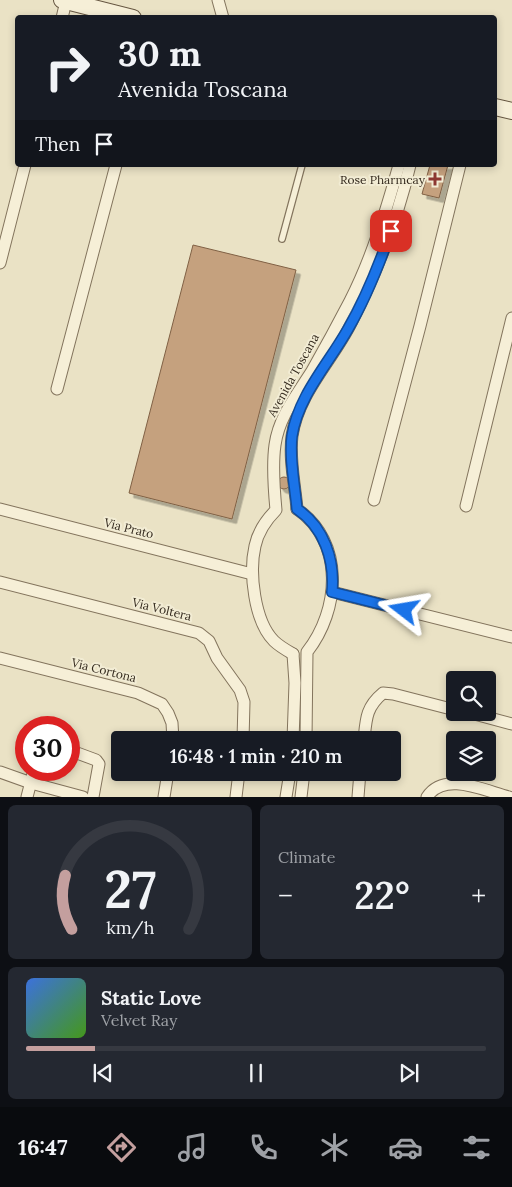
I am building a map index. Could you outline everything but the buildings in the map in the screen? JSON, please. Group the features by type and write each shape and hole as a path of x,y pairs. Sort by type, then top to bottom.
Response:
{"main road":[{"path":"64,0 122,15"},
{"path":"497,107 512,111"}],"street":[{"path":"62,15 64,0"},
{"path":"218,0 223,15"},
{"path":"0,263 24,167"},
{"path":"57,390 115,167"},
{"name":"Avenida Toscana","path":"297,509 292,436 299,411 351,300 374,242 398,167"},
{"name":"Avenida Toscana","path":"276,510 274,456 280,426 288,407 349,327 373,279 386,244 409,167"},
{"path":"374,500 418,336 460,167"},
{"path":"374,242 386,244"},
{"path":"466,506 512,318"},
{"path":"274,456 292,456"},
{"name":"Via Prato","path":"0,509 252,574"},
{"path":"306,731 307,652 315,642 324,624 332,592 333,572 325,541 313,522 297,509 276,510 266,521 255,544 252,574 257,607 272,640 293,654 307,652"},
{"name":"Via Voltera","path":"0,582 205,636 217,658 240,690 244,702 242,731"},
{"path":"332,592 512,636"},
{"path":"293,654 295,683 293,731"},
{"name":"Via Cortona","path":"0,658 138,693 162,704 172,723 173,731"},
{"path":"365,731 370,705 383,693 446,708"},
{"path":"496,720 512,724"},
{"path":"80,754 96,760 98,764 93,797"},
{"path":"0,772 82,797"},
{"path":"164,797 167,781"},
{"path":"236,797 238,781"},
{"path":"286,797 289,781"},
{"path":"301,797 303,781"},
{"path":"358,797 359,781"},
{"path":"427,797 436,786 454,782 509,797"},
{"path":"27,797 31,783"}],"lane":[{"path":"282,239 301,167"}],"place":[{"name":"Rose Pharmcay","path":"435,179"}],"route":[{"path":"391,231 373,279 349,327 299,411 292,436 292,456 297,509 307,515 325,541 333,572 332,592 404,610"}]}
